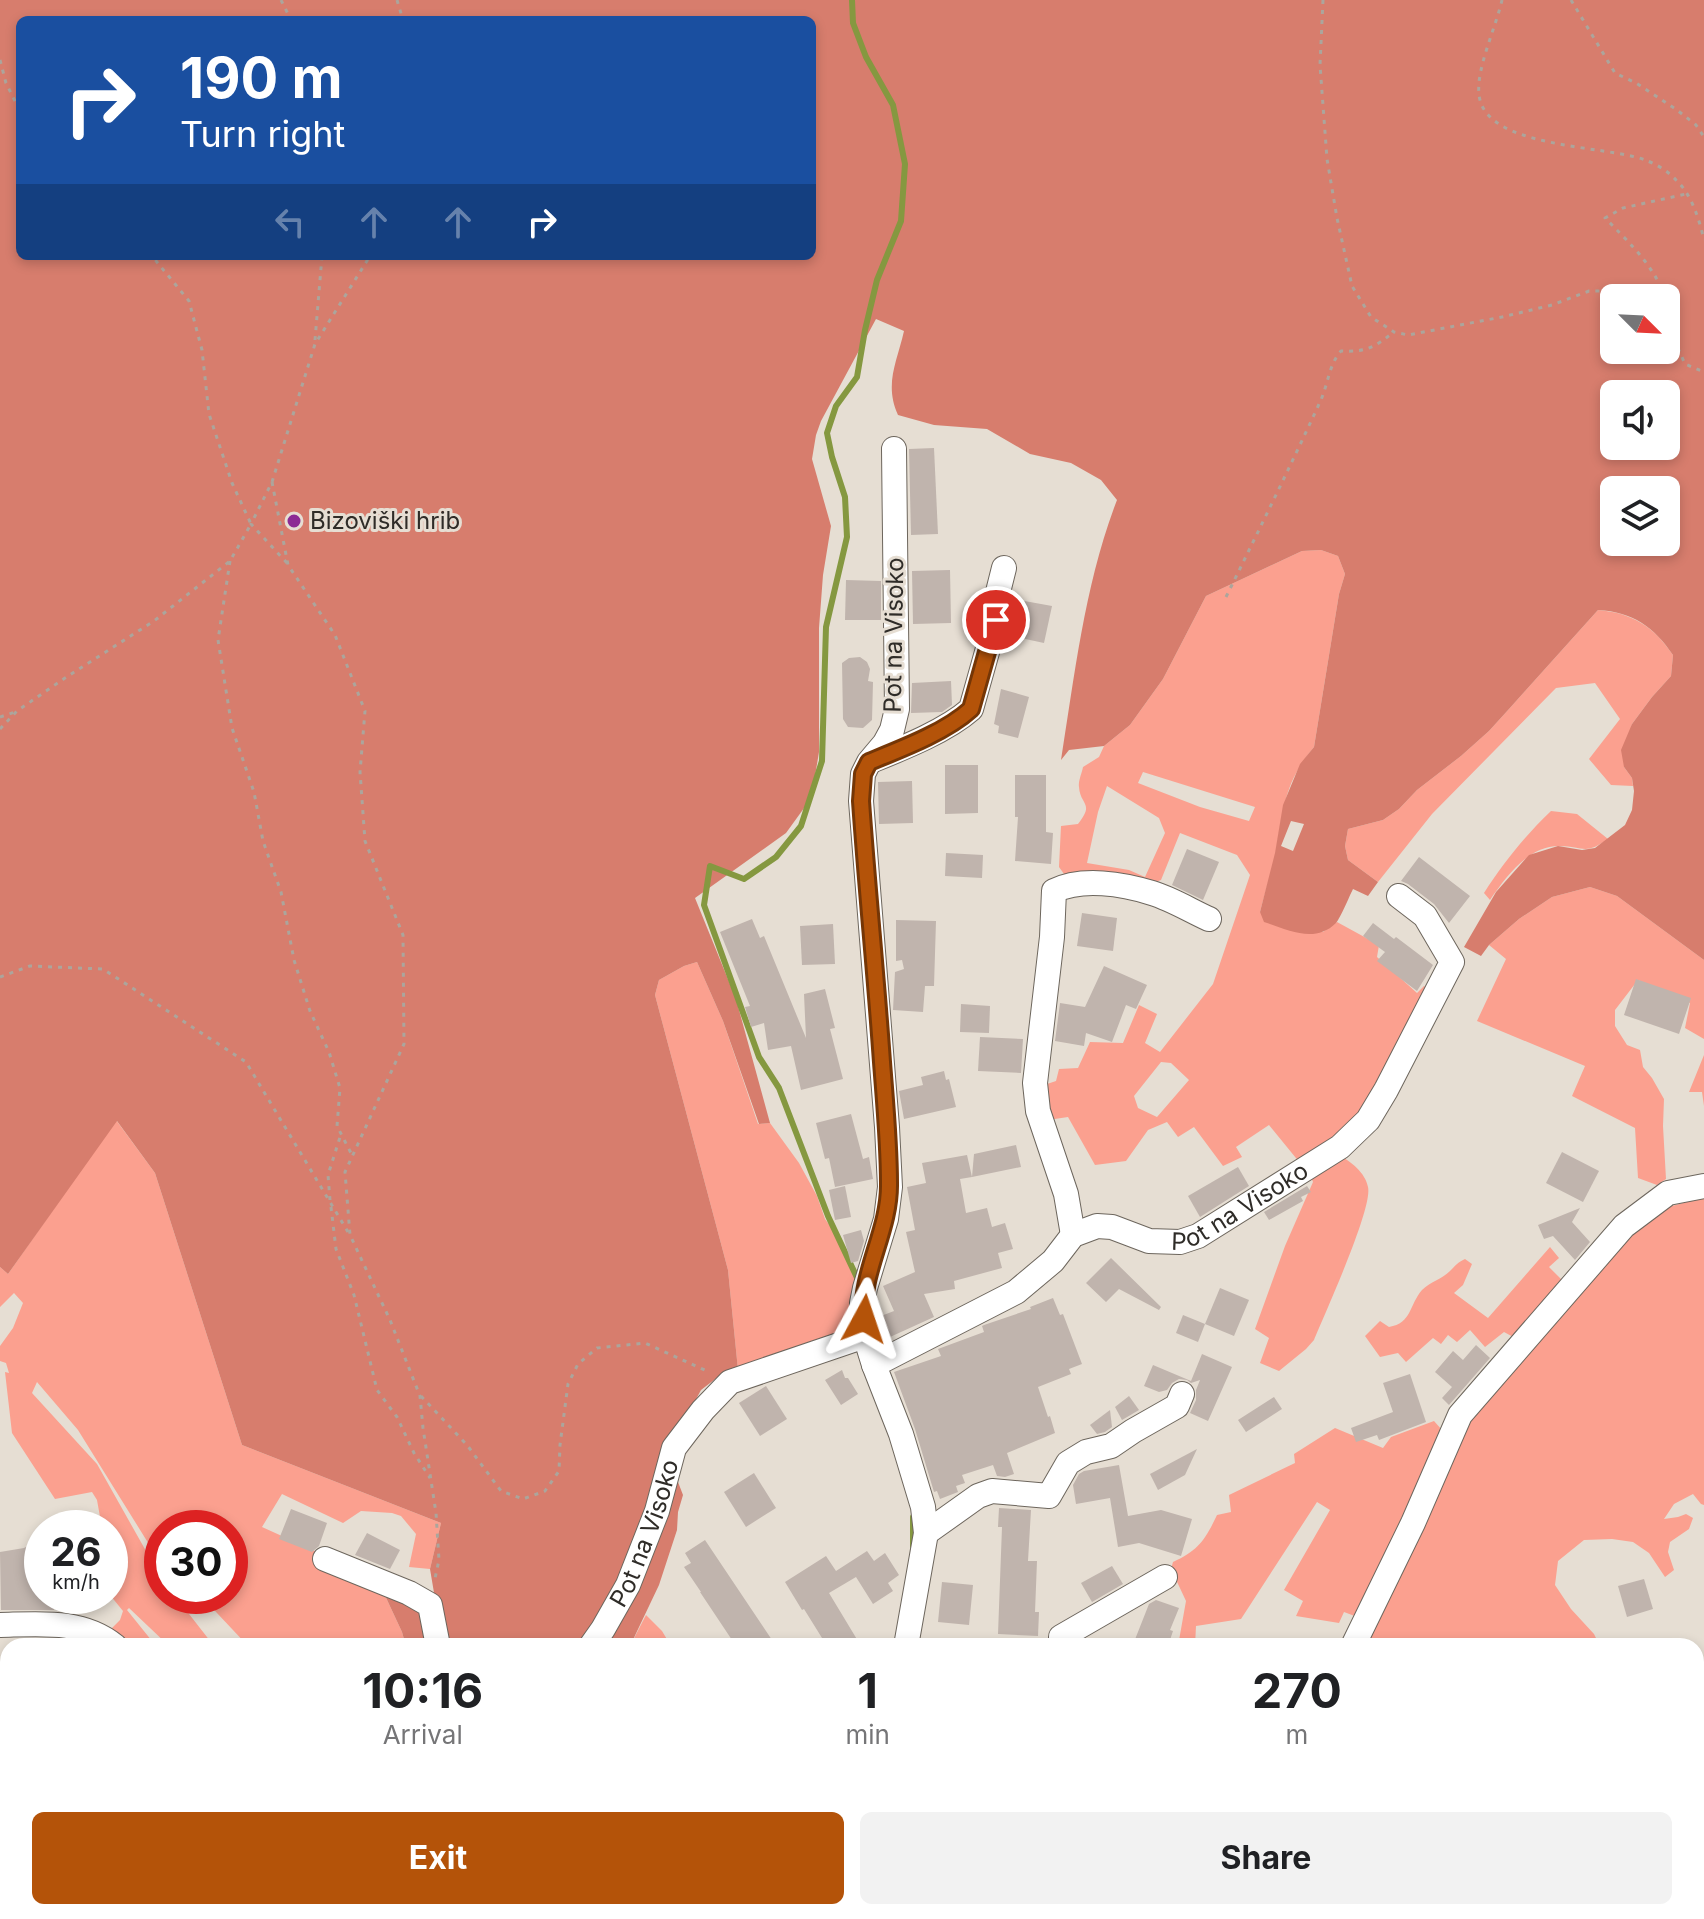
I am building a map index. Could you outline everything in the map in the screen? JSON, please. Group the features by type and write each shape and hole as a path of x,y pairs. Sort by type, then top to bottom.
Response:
{"street":[{"name":"Pot na Visoko","path":"894,449 897,709 892,730 863,774 861,801 890,1187 886,1219 862,1303 865,1336 901,1434 923,1507 926,1533 907,1638"},
{"path":"869,762 900,750 961,718 971,709 996,620 997,596 1004,568"},
{"path":"874,1365 1016,1292 1053,1261 1073,1235 1066,1194 1038,1111 1035,1083 1052,937 1054,891 1068,884 1101,882 1153,893 1209,919"},
{"name":"Pot na Visoko","path":"1073,1235 1097,1226 1112,1227 1149,1241 1180,1242 1198,1236 1340,1147 1368,1120 1452,962 1425,916 1399,896"},
{"path":"1357,1638 1413,1523 1460,1415 1624,1226 1668,1193 1704,1186"},
{"name":"Pot na Visoko","path":"597,1638 628,1585 657,1511 674,1448 703,1410 730,1382 865,1336"},
{"path":"926,1533 978,1496 992,1491 1049,1496 1068,1463 1086,1452 1111,1446 1177,1406 1182,1394"},
{"path":"325,1559 409,1593 430,1605 436,1638"},
{"path":"1061,1638 1165,1577"},
{"path":"0,1625 61,1624 103,1638"}],"path":[{"path":"1323,0 1320,65 1327,159 1352,286 1371,317 1394,332 1408,335 1502,317 1552,305 1589,291 1600,291"},
{"path":"1502,0 1479,89 1481,105 1495,122 1515,133 1576,148 1630,155 1662,169 1687,194 1704,240"},
{"path":"1571,0 1615,73 1677,110 1696,125 1704,137"},
{"path":"0,60 16,103"},
{"path":"1660,284 1634,247 1605,218 1623,208 1687,194"},
{"path":"155,260 189,301 202,350 209,414 232,483 251,524 288,565 335,635 365,711 360,772 365,841 403,935 404,1044 345,1172 350,1235"},
{"path":"322,260 315,344 272,482 230,561 218,640 232,728 254,792 263,841 281,892 294,960 340,1088 337,1126 352,1157"},
{"path":"315,344 368,260"},
{"path":"1226,597 1325,391 1335,358 1341,351 1361,352 1377,345 1394,332"},
{"path":"1680,353 1685,364 1704,372"},
{"path":"272,482 288,565"},
{"path":"0,729 17,711 154,621 230,561"},
{"path":"0,717 17,711"},
{"path":"0,977 30,966 103,969 246,1062 350,1235 390,1320 420,1396 436,1513 439,1560 430,1605"},
{"path":"341,1134 328,1175 336,1249 354,1295 377,1390 397,1417 431,1481"},
{"path":"420,1396 467,1445 501,1491 523,1499 545,1491 559,1471 568,1384 578,1364 597,1348 645,1343 730,1382"}],"shaded area":[{"path":"0,0 1704,0 1704,960 1617,896 1590,887 1552,897 1519,919 1481,956 1464,947 1496,892 1529,855 1558,846 1582,850 1595,848 1625,825 1632,810 1632,778 1624,767 1621,750 1632,724 1671,676 1673,655 1658,636 1642,623 1610,611 1598,610 1489,731 1417,790 1399,809 1383,820 1348,829 1345,846 1348,860 1378,882 1368,896 1353,889 1336,923 1319,933 1301,933 1264,922 1260,912 1283,805 1300,764 1314,747 1345,574 1338,556 1321,550 1302,551 1206,596 1163,679 1130,725 1104,746 1069,750 1061,760 1089,596 1117,500 1101,480 1071,463 1030,454 987,429 934,425 898,415 892,383 904,331 876,319 821,421 812,459 831,526 819,628 819,752 807,804 786,833 695,898 736,999 770,1123 759,1124 723,1021 697,962 659,980 655,995 728,1270 738,1370 723,1373 701,1390 681,1427 645,1529 589,1638 442,1638 430,1569 441,1523 242,1445 155,1173 117,1121 8,1274 0,1267","holes":["1291,821 1304,824 1293,851 1281,846"]},
{"path":"1321,550 1338,556 1345,574 1314,747 1297,772 1287,796 1260,912 1323,932 1337,922 1379,945 1377,957 1417,993 1424,986 1431,991 1357,1124 1300,1163 1269,1125 1236,1147 1242,1157 1223,1166 1194,1127 1178,1137 1167,1122 1148,1130 1126,1161 1095,1165 1068,1117 1048,1120 1044,1085 1056,1081 1059,1069 1078,1068 1090,1042 1123,1043 1139,1005 1157,1014 1145,1043 1160,1052 1213,984 1250,875 1237,855 1180,833 1161,880 1153,883 1064,874 1059,867 1061,826 1078,824 1083,817 1086,808 1079,785 1083,767 1099,757 1104,746 1130,725 1163,679 1206,596 1302,551","holes":["1143,772 1255,807 1249,821 1200,807 1138,783","1107,786 1159,818 1165,833 1145,877 1129,870 1087,863","1161,1062 1171,1063 1189,1080 1157,1117 1138,1108 1134,1096"]},
{"path":"1598,610 1622,614 1642,623 1673,655 1671,676 1632,724 1624,767 1632,778 1633,786 1611,785 1589,759 1620,719 1595,683 1556,688 1432,814 1378,882 1348,860 1345,846 1348,829 1383,820 1461,756 1489,731"},
{"path":"1551,811 1577,814 1608,839 1589,849 1559,846 1537,851 1519,864 1490,900 1484,893 1523,840"},
{"path":"1590,887 1617,896 1704,960 1704,1039 1685,1028 1690,1003 1638,980 1615,1010 1615,1026 1627,1045 1640,1050 1643,1067 1664,1099 1666,1179 1657,1185 1638,1178 1635,1128 1572,1096 1585,1066 1477,1021 1506,959 1489,945 1519,919 1552,897"},
{"path":"697,962 723,1021 758,1124 770,1123 799,1163 817,1196 825,1219 838,1237 857,1284 855,1333 738,1370 728,1270 655,995 659,980"},
{"path":"1704,1055 1704,1106 1702,1092 1689,1092"},
{"path":"116,1120 155,1173 242,1445 441,1523 430,1569 409,1567 416,1534 401,1516 392,1513 361,1511 343,1523 282,1494 262,1527 315,1551 312,1560 382,1589 404,1638 240,1638 218,1614 248,1614 248,1510 144,1510 144,1536 78,1430 37,1382 32,1393 97,1464 123,1510 99,1510 92,1492 55,1499 12,1433 5,1372 9,1373 6,1363 0,1361 0,1346 13,1328 23,1303 14,1293 0,1307 0,1267 8,1274"},
{"path":"1339,1155 1357,1168 1368,1187 1363,1216 1314,1340 1279,1371 1260,1363 1269,1338 1255,1329 1285,1246 1313,1182 1309,1172"},
{"path":"1704,1197 1704,1505 1693,1494 1674,1504 1664,1519 1686,1514 1693,1518 1689,1529 1670,1542 1668,1552 1674,1570 1665,1577 1649,1553 1633,1542 1612,1539 1584,1540 1558,1561 1555,1585 1596,1638 1367,1638 1465,1431 1484,1399 1618,1244 1665,1208"},
{"path":"1550,1247 1559,1258 1549,1267 1565,1283 1517,1339 1504,1332 1485,1347 1470,1330 1457,1342 1448,1335 1441,1344 1433,1338 1406,1362 1398,1353 1380,1357 1365,1336 1380,1321 1389,1327 1402,1322 1422,1290 1465,1259 1472,1264 1463,1285 1454,1293 1488,1318"},
{"path":"1434,1421 1442,1430 1360,1618 1344,1612 1339,1623 1296,1616 1303,1601 1284,1590 1330,1510 1317,1502 1241,1619 1196,1626 1195,1638 1179,1638 1186,1601 1171,1569 1173,1562 1200,1543 1217,1515 1231,1512 1229,1495 1295,1463 1294,1454 1335,1428 1383,1448 1391,1437"},
{"path":"672,1477 678,1482 683,1495 677,1530 659,1585 634,1638 604,1638"},
{"path":"128,1519 144,1547 144,1614 189,1614 208,1638 161,1638 129,1608"},
{"path":"382,1589 420,1608 428,1638 404,1638"},
{"path":"128,1611 150,1638 116,1638 108,1632 122,1614 128,1614"},
{"path":"646,1615 666,1638 634,1638"}],"building":[{"path":"934,448 938,534 911,535 909,449"},
{"path":"950,570 951,623 913,624 912,571"},
{"path":"846,580 881,581 881,620 845,620"},
{"path":"1019,600 1052,606 1044,643 1012,636"},
{"path":"860,657 870,669 868,681 873,682 872,720 863,728 848,727 843,719 842,663 849,658"},
{"path":"951,681 952,705 942,712 911,713 912,683"},
{"path":"1001,689 1029,697 1018,738 998,733 999,726 994,724"},
{"path":"945,765 978,765 978,813 945,814"},
{"path":"1015,775 1046,775 1046,832 1053,833 1051,864 1015,861 1018,817 1015,817"},
{"path":"912,781 913,823 879,824 878,782"},
{"path":"1187,849 1219,862 1203,900 1172,885"},
{"path":"946,853 983,855 982,878 945,876"},
{"path":"1419,857 1470,896 1449,923 1434,904 1401,881"},
{"path":"1082,913 1117,918 1113,951 1077,946"},
{"path":"752,919 760,938 764,936 806,1038 804,994 825,989 835,1028 830,1029 843,1079 801,1090 791,1046 768,1050 764,1023 751,1027 745,1007 750,1006 720,932"},
{"path":"896,920 936,921 934,986 925,986 923,1012 893,1010 895,972 904,969 902,960 896,961"},
{"path":"1373,923 1433,965 1417,991 1377,961 1385,952 1363,936"},
{"path":"833,924 835,964 802,965 800,926"},
{"path":"1104,966 1147,985 1136,1009 1126,1005 1112,1042 1086,1033 1084,1046 1055,1041 1060,1003 1085,1007"},
{"path":"1636,979 1691,998 1679,1034 1624,1015"},
{"path":"961,1004 990,1006 989,1033 960,1032"},
{"path":"980,1037 1023,1039 1021,1073 978,1071"},
{"path":"944,1071 956,1107 904,1119 899,1091 923,1085 921,1077"},
{"path":"851,1114 863,1159 869,1157 873,1179 835,1187 829,1158 825,1159 816,1123"},
{"path":"1016,1145 1021,1167 972,1177 974,1154"},
{"path":"1562,1152 1599,1171 1583,1202 1546,1183"},
{"path":"967,1155 972,1177 960,1179 966,1213 987,1208 992,1227 1005,1223 1013,1249 998,1253 1002,1268 954,1281 955,1289 924,1294 934,1317 890,1337 881,1316 894,1311 883,1286 915,1272 906,1232 915,1230 907,1187 926,1183 922,1163"},
{"path":"1238,1167 1249,1186 1200,1217 1188,1196"},
{"path":"845,1186 851,1217 835,1220 829,1190"},
{"path":"1307,1186 1311,1192 1301,1197 1303,1201 1269,1220 1264,1212"},
{"path":"1580,1208 1572,1222 1590,1242 1575,1260 1553,1236 1544,1239 1538,1225"},
{"path":"861,1230 864,1241 858,1261 851,1263 843,1235"},
{"path":"1111,1258 1161,1307 1159,1310 1119,1289 1106,1302 1086,1283"},
{"path":"1220,1288 1249,1300 1234,1336 1205,1324"},
{"path":"1053,1298 1060,1315 1063,1314 1082,1364 1069,1369 1071,1374 1038,1387 1055,1433 1007,1453 1014,1474 997,1476 993,1465 962,1475 965,1483 956,1486 958,1492 940,1499 937,1491 934,1492 894,1372 941,1356 938,1349 984,1332 982,1326"},
{"path":"1183,1315 1205,1324 1198,1342 1176,1333"},
{"path":"1476,1345 1490,1358 1449,1405 1442,1398 1452,1387 1435,1372 1453,1351 1463,1360"},
{"path":"1202,1354 1232,1367 1208,1421 1190,1413 1200,1380 1191,1383 1179,1379 1167,1390 1159,1392 1144,1386 1153,1365 1191,1381"},
{"path":"842,1370 858,1394 841,1405 825,1380"},
{"path":"1410,1374 1426,1422 1379,1440 1377,1435 1356,1442 1351,1428 1393,1412 1383,1383"},
{"path":"766,1386 787,1419 760,1436 739,1403"},
{"path":"1129,1396 1139,1410 1122,1420 1115,1407"},
{"path":"1274,1397 1282,1409 1246,1432 1238,1420"},
{"path":"1110,1410 1112,1427 1097,1434 1090,1425"},
{"path":"1197,1449 1185,1475 1158,1490 1150,1474"},
{"path":"1119,1465 1128,1516 1161,1510 1192,1519 1181,1556 1139,1543 1118,1547 1110,1498 1076,1504 1073,1485 1079,1474"},
{"path":"754,1473 776,1508 746,1527 724,1492"},
{"path":"999,1508 1031,1510 1028,1561 1037,1561 1035,1612 1039,1612 1038,1636 998,1634 1002,1527 998,1527"},
{"path":"291,1509 327,1523 319,1546 312,1552 279,1539"},
{"path":"367,1533 400,1550 390,1569 355,1555"},
{"path":"705,1540 771,1638 731,1638 684,1567 691,1563 685,1553"},
{"path":"24,1548 24,1610 1,1610 0,1552"},
{"path":"867,1551 874,1561 885,1553 899,1575 888,1583 893,1591 873,1604 856,1577 829,1593 856,1638 822,1638 785,1582 826,1556 836,1571"},
{"path":"1112,1566 1123,1584 1092,1602 1081,1583"},
{"path":"1644,1579 1653,1609 1627,1617 1618,1586"},
{"path":"942,1582 973,1585 969,1625 938,1622"},
{"path":"1156,1600 1179,1608 1170,1630 1173,1631 1171,1638 1136,1638 1149,1604"}],"waterway":[{"path":"852,0 853,23 866,57 893,105 905,164 901,221 877,280 857,377 836,406 827,433 845,497 847,537 826,627 822,761 801,826 776,857 744,879 710,866 704,905 759,1057 779,1088 828,1216 860,1284"},
{"path":"913,1517 913,1546"}],"place":[{"name":"Bizoviški hrib","path":"294,521"}],"route":[{"path":"864,1319 862,1303 886,1219 890,1187 861,801 863,774 869,762 900,750 961,718 971,709 996,620"}]}
